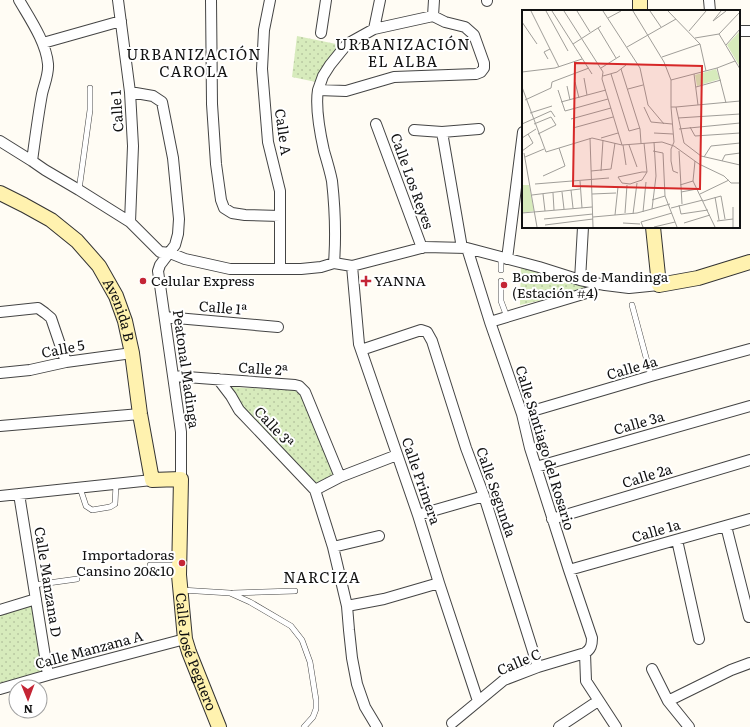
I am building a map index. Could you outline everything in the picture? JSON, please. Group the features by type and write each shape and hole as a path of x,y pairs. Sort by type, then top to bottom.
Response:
{"main road":[{"name":"Avenida B","path":"0,193 51,220 77,241 99,266 116,296 125,321 132,353 140,414 152,480"},
{"path":"653,228 659,285 698,278 750,262"},
{"path":"152,480 181,479"},
{"name":"Calle José Peguero","path":"181,479 179,565 185,639 219,727"}],"street":[{"path":"19,0 43,43 48,65 32,161"},
{"name":"Calle 1","path":"118,0 130,92 133,146 130,222"},
{"path":"211,0 212,104 216,164 221,200 224,208 232,213 245,216 280,216"},
{"name":"Calle A","path":"270,0 264,30 262,69 268,142 280,191 280,269"},
{"path":"374,29 380,0"},
{"path":"433,16 434,0"},
{"path":"709,0 710,10"},
{"path":"321,33 323,1"},
{"path":"318,90 346,91 394,77 476,74 481,72 484,68 484,63 474,35 465,27 445,22 433,16 374,29 346,44 330,65 323,76 318,90 317,111 323,146 332,180 336,234 334,264"},
{"path":"43,43 121,21"},
{"path":"740,32 750,30"},
{"name":"Peatonal Madinga","path":"130,92 154,96 162,102 173,158 179,219 178,234 175,245 160,265 158,271 166,317 181,432 181,479"},
{"name":"Calle Los Reyes","path":"376,124 422,248"},
{"path":"414,130 442,132 479,129"},
{"name":"Calle Santiago del Rosario","path":"442,132 465,248 522,414 530,448 552,519 592,638 590,650 585,653"},
{"path":"504,258 522,139"},
{"path":"0,141 130,222 160,252 170,253 185,259 230,269 308,268 334,264 352,266 425,247 465,248 538,267 580,280 605,285 629,288 659,285"},
{"path":"580,280 583,228"},
{"name":"Calle Primera","path":"352,266 358,337 361,350 418,516 478,701"},
{"path":"490,322 593,291"},
{"path":"0,312 38,308 45,312 51,318 66,362"},
{"name":"Calle 1ª","path":"166,317 278,327"},
{"name":"Calle Segunda","path":"361,350 421,330 427,332 432,341 466,448 484,496 538,667"},
{"name":"Calle 4a","path":"522,414 750,349"},
{"name":"Calle 5","path":"0,373 30,370 66,362 132,353"},
{"name":"Calle 2ª","path":"173,376 295,385 303,389 340,477"},
{"name":"Calle 3ª","path":"218,380 231,396 239,410 315,490"},
{"name":"Calle 3a","path":"536,467 750,406"},
{"path":"0,426 140,414"},
{"path":"377,727 365,707 357,684 352,658 347,606 333,547 315,490 340,477 397,455"},
{"name":"Calle 2a","path":"552,519 750,460"},
{"path":"0,496 152,480"},
{"name":"Calle Manzana D","path":"19,494 48,675"},
{"path":"418,516 484,496"},
{"name":"Calle 1a","path":"569,570 750,519"},
{"path":"726,526 749,617"},
{"path":"333,547 379,536"},
{"path":"677,540 699,639"},
{"path":"347,606 384,599 439,583"},
{"path":"0,610 36,599"},
{"name":"Calle Manzana A","path":"0,689 185,639"},
{"path":"585,653 586,681 616,727"},
{"name":"Calle C","path":"452,724 504,680 538,667 585,653"},
{"path":"668,701 731,670 750,663"},
{"path":"652,669 668,701 689,727"},
{"path":"559,727 598,701"}],"lane":[{"path":"79,190 90,110 90,88"},
{"path":"501,270 504,258"},
{"path":"501,281 501,301 507,317"},
{"path":"632,305 651,376"},
{"path":"80,488 86,506 92,510 110,507 115,504 116,484"},
{"path":"150,565 179,565"},
{"path":"34,585 77,579"},
{"path":"180,590 230,593 294,591"},
{"path":"230,593 250,602 291,626 302,640 310,662 316,700 316,709 313,717 304,727"}],"green space":[{"path":"297,36 341,45 316,82 292,77"},
{"path":"521,265 596,288 520,305"},
{"path":"231,387 294,390 302,394 335,476 316,483 241,405"},
{"path":"30,605 32,606 43,672 18,679 8,679 8,682 0,684 0,613"}],"place":[{"name":"Celular Express","path":"143,281"},
{"name":"YANNA","path":"366,281"},
{"name":"Bomberos de Mandinga (Estación #4)","path":"504,285"},
{"name":"Importadoras Cansino 20&10","path":"182,563"}],"district":[{"name":"URBANIZACIÓN EL ALBA","path":"403,54"},
{"name":"URBANIZACIÓN CAROLA","path":"194,64"},
{"name":"NARCIZA","path":"322,578"}]}
